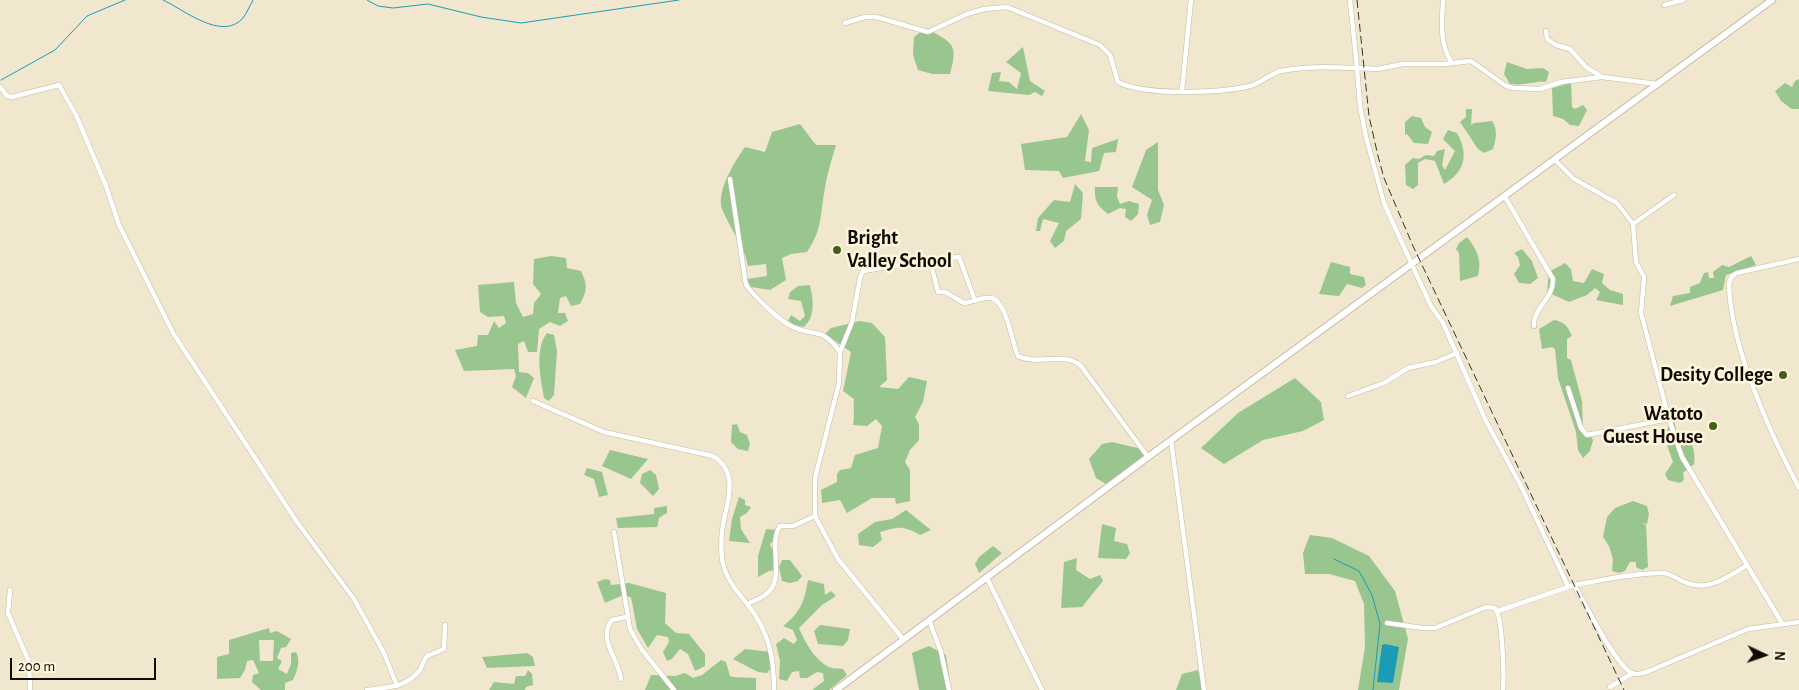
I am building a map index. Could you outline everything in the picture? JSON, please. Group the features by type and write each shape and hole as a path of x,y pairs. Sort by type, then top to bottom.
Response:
{"street":[{"path":"1182,90 1191,0"},
{"path":"1350,0 1362,119 1384,203 1411,264 1457,353 1486,421 1521,486 1568,586"},
{"path":"1443,0 1442,40 1445,53 1452,64"},
{"path":"1664,5 1683,0"},
{"path":"836,690 1148,457 1505,197 1768,1"},
{"path":"845,23 865,17 876,17 919,31 933,31 968,14 1007,7 1100,45 1110,55 1115,77 1119,83 1148,90 1182,90 1212,93 1247,87 1277,72 1298,69 1378,69 1410,63 1452,64 1474,61 1506,86 1520,88 1540,89 1560,82 1602,77 1658,84"},
{"path":"1546,31 1547,39 1558,46 1570,48 1586,67 1602,77"},
{"path":"0,87 7,96 12,96 59,85 76,115 106,186 119,225 173,333 297,522 354,599 384,653 397,686"},
{"path":"1555,160 1574,179 1617,203 1633,224 1636,262 1644,277 1641,313 1669,419 1688,470 1782,623"},
{"path":"730,179 746,286 752,294 787,324 823,335 840,352"},
{"path":"1633,224 1674,195"},
{"path":"1505,197 1553,279 1552,291 1535,315 1534,326"},
{"path":"903,639 838,559 815,516 815,478 839,383 840,352 852,322 863,271 959,257 975,301"},
{"path":"1799,259 1738,273 1732,276 1729,283 1744,359 1768,421 1799,488"},
{"path":"930,260 937,291 945,292 964,303 990,298 995,300 1008,324 1018,356 1052,360 1070,359 1081,366 1141,444 1148,457"},
{"path":"1348,396 1384,383 1408,368 1436,362 1457,353"},
{"path":"1568,388 1581,428 1587,435 1669,419"},
{"path":"533,401 604,432 713,456 722,461 732,488 723,526 722,559 731,585 747,604 770,641 774,660 774,690"},
{"path":"1172,440 1204,690"},
{"path":"747,604 766,595 774,584 776,571 775,535 780,526 793,526 815,516"},
{"path":"614,532 623,580 626,617 634,640 674,690"},
{"path":"1498,611 1568,586 1620,577 1664,573 1689,584 1699,586 1713,584 1747,565"},
{"path":"987,578 1042,690"},
{"path":"1574,585 1618,658 1633,673"},
{"path":"10,590 8,613 29,662 30,690"},
{"path":"1386,623 1429,629 1447,624 1486,606 1491,606 1498,611 1504,667 1503,690"},
{"path":"621,679 619,667 608,643 607,631 612,620 626,617"},
{"path":"929,620 941,652 949,690"},
{"path":"1610,687 1633,673 1649,671 1743,630 1799,622"},
{"path":"368,690 397,686 412,679 421,669 427,656 444,649 445,625"}],"green space":[{"path":"926,28 942,37 951,45 954,56 950,74 932,74 918,70 913,55 914,37"},
{"path":"1023,47 1030,81 1045,91 1042,96 1035,92 1029,95 988,91 992,73 1001,72 999,81 1009,82 1017,89 1021,73 1006,62"},
{"path":"1507,62 1527,69 1543,68 1549,72 1546,82 1510,84 1504,74"},
{"path":"1799,79 1799,109 1792,109 1781,101 1775,91 1785,83 1792,87 1795,81"},
{"path":"1571,83 1572,107 1575,109 1583,105 1587,110 1579,126 1570,125 1563,119 1553,116 1552,88"},
{"path":"1466,109 1472,109 1471,125 1492,121 1496,135 1493,149 1484,153 1478,149 1460,122 1466,117"},
{"path":"1081,114 1089,130 1085,161 1091,162 1092,148 1118,139 1116,152 1104,153 1099,171 1063,178 1059,171 1025,170 1021,144 1067,137"},
{"path":"1412,116 1421,118 1425,127 1432,132 1428,144 1414,143 1407,134 1405,135 1405,122"},
{"path":"800,124 816,145 836,145 827,177 816,236 807,252 791,254 782,258 786,280 770,290 751,287 747,279 767,276 766,264 748,266 740,244 722,209 721,202 724,185 745,147 765,152 772,132"},
{"path":"1448,130 1457,133 1463,148 1463,162 1457,174 1444,184 1435,161 1425,159 1418,163 1418,185 1413,189 1406,185 1405,165 1413,158 1419,159 1426,155 1434,156 1437,151 1445,149 1442,165 1445,170 1455,151 1443,139"},
{"path":"1158,142 1158,190 1164,205 1160,222 1150,225 1147,215 1152,200 1132,187 1146,150"},
{"path":"1075,184 1083,193 1081,219 1066,231 1064,241 1055,248 1050,241 1059,223 1043,219 1040,231 1036,231 1038,218 1054,200 1070,202"},
{"path":"1095,187 1118,187 1117,197 1120,204 1129,201 1139,204 1138,214 1131,221 1125,217 1126,209 1120,208 1108,214 1097,202"},
{"path":"1467,237 1478,255 1479,270 1478,276 1460,281 1459,253 1456,249 1459,243"},
{"path":"1522,249 1532,261 1538,278 1530,284 1519,283 1514,274 1520,265 1518,257 1514,253"},
{"path":"551,256 566,258 567,268 581,271 586,284 585,292 580,304 571,306 566,296 560,298 558,313 565,313 568,321 560,326 550,322 539,329 537,352 528,352 524,341 518,344 519,372 528,373 534,378 526,398 512,387 516,376 514,369 464,371 455,350 477,346 478,335 488,335 494,321 499,328 506,323 504,316 488,317 480,312 478,285 514,282 516,303 523,317 533,314 534,303 541,294 533,284 534,259"},
{"path":"1751,256 1756,265 1726,275 1723,290 1670,306 1673,296 1690,293 1690,287 1700,283 1704,273 1708,272 1709,278 1714,278 1713,272 1722,265 1729,267"},
{"path":"1331,262 1350,267 1350,274 1364,277 1366,285 1362,288 1347,284 1339,296 1319,294"},
{"path":"1565,263 1571,269 1573,281 1584,283 1592,269 1604,274 1602,283 1610,290 1623,294 1623,305 1596,300 1600,292 1595,288 1587,295 1569,302 1547,292 1549,272"},
{"path":"810,285 813,302 812,313 804,327 795,325 788,321 791,315 800,321 805,316 801,301 788,299 790,292 798,286"},
{"path":"1554,320 1565,325 1572,336 1567,339 1567,358 1571,360 1582,401 1583,430 1590,434 1593,440 1590,451 1583,458 1578,450 1576,432 1558,378 1555,349 1552,347 1542,349 1539,329"},
{"path":"860,321 872,323 885,337 887,380 879,387 898,389 909,377 927,381 923,402 915,417 919,424 919,440 910,450 905,462 910,470 910,501 896,504 895,498 872,498 847,513 840,500 822,503 821,490 837,482 837,474 840,470 851,468 855,455 878,448 882,426 876,419 867,426 853,425 854,399 843,391 851,352 825,334 831,328"},
{"path":"547,333 554,335 557,351 554,395 549,401 544,398 540,374 541,348"},
{"path":"1295,378 1321,402 1324,420 1303,431 1263,440 1224,464 1201,448 1238,413"},
{"path":"1674,419 1676,431 1691,444 1694,452 1694,464 1683,473 1684,480 1680,483 1668,480 1665,474 1673,462 1667,445 1666,435"},
{"path":"737,424 740,432 747,435 750,444 748,451 738,449 731,442 732,425"},
{"path":"1112,442 1142,449 1145,461 1123,481 1106,484 1096,478 1089,459 1102,444"},
{"path":"610,450 648,459 631,479 602,466"},
{"path":"587,468 602,472 608,495 599,497 594,479 584,475"},
{"path":"650,470 656,475 659,489 653,496 640,483 642,474"},
{"path":"739,497 745,500 745,505 751,507 747,513 740,517 741,529 750,543 729,541 732,519"},
{"path":"1633,501 1647,506 1649,514 1647,524 1642,523 1646,525 1648,567 1642,570 1636,567 1636,562 1630,562 1625,571 1619,573 1612,571 1613,559 1609,546 1603,537 1607,517 1615,508"},
{"path":"667,506 667,513 659,518 657,527 618,528 616,518 654,514 654,508"},
{"path":"906,510 931,530 920,535 904,528 892,529 880,532 882,540 873,547 859,545 858,534 875,522 892,519"},
{"path":"1102,524 1116,528 1114,541 1127,544 1130,553 1126,559 1098,558"},
{"path":"766,529 777,530 775,539 770,544 772,549 777,550 777,570 769,571 758,577 758,556"},
{"path":"1310,535 1332,538 1369,556 1395,591 1408,639 1399,690 1358,690 1365,647 1364,604 1355,581 1329,574 1305,574 1303,553"},
{"path":"993,546 1002,553 979,573 975,564 979,557"},
{"path":"1077,558 1076,570 1090,579 1100,575 1103,581 1082,607 1061,608 1064,562"},
{"path":"782,560 790,560 802,576 798,581 790,583 782,581 779,567"},
{"path":"605,579 610,580 611,585 629,583 666,593 665,623 676,633 689,634 705,654 705,666 695,671 688,654 680,649 672,659 667,661 663,652 669,642 668,637 657,635 648,648 637,629 631,597 621,596 605,603 597,582"},
{"path":"808,580 824,584 825,595 831,591 836,596 822,605 799,628 808,645 821,662 832,668 843,669 847,675 829,690 812,690 824,681 823,673 817,672 807,678 800,678 799,671 792,672 787,681 779,679 780,661 776,644 784,638 794,644 797,640 793,630 783,626 801,606"},
{"path":"820,625 850,629 848,640 843,646 818,644 814,631"},
{"path":"269,628 270,633 277,631 291,639 286,647 281,648 277,658 282,661 278,669 287,674 291,664 291,653 296,652 298,662 293,680 285,683 285,690 261,690 252,682 253,675 259,673 253,660 247,661 245,670 240,678 217,679 217,657 229,654 229,640","holes":["259,640 274,640 273,661 260,661"]},
{"path":"929,646 946,655 951,690 919,690 912,653"},
{"path":"745,649 770,652 775,664 767,673 758,672 733,659"},
{"path":"527,653 533,657 535,666 487,668 482,657"},
{"path":"721,660 726,662 730,676 756,678 756,690 645,690 651,675 675,676 685,673 693,678 702,675"},
{"path":"528,670 532,674 533,685 526,687 525,690 489,690 494,682 514,684 516,676 525,676"},
{"path":"1198,670 1203,690 1176,690 1182,674"}],"water":[{"path":"1382,645 1399,647 1393,683 1377,682"}],"waterway":[{"path":"1,80 55,50 87,16 125,0"},
{"path":"163,0 203,21 224,27 234,24 243,18 253,0"},
{"path":"367,0 378,6 393,8 428,4 481,17 521,23 679,0"},
{"path":"1334,559 1359,571 1372,595 1380,624 1373,690"}],"railway":[{"path":"1357,0 1369,116 1384,178 1413,246 1624,690"}],"place":[{"name":"Bright Valley School","path":"837,250"},
{"name":"Desity College","path":"1783,375"},
{"name":"Watoto Guest House","path":"1713,426"}]}
